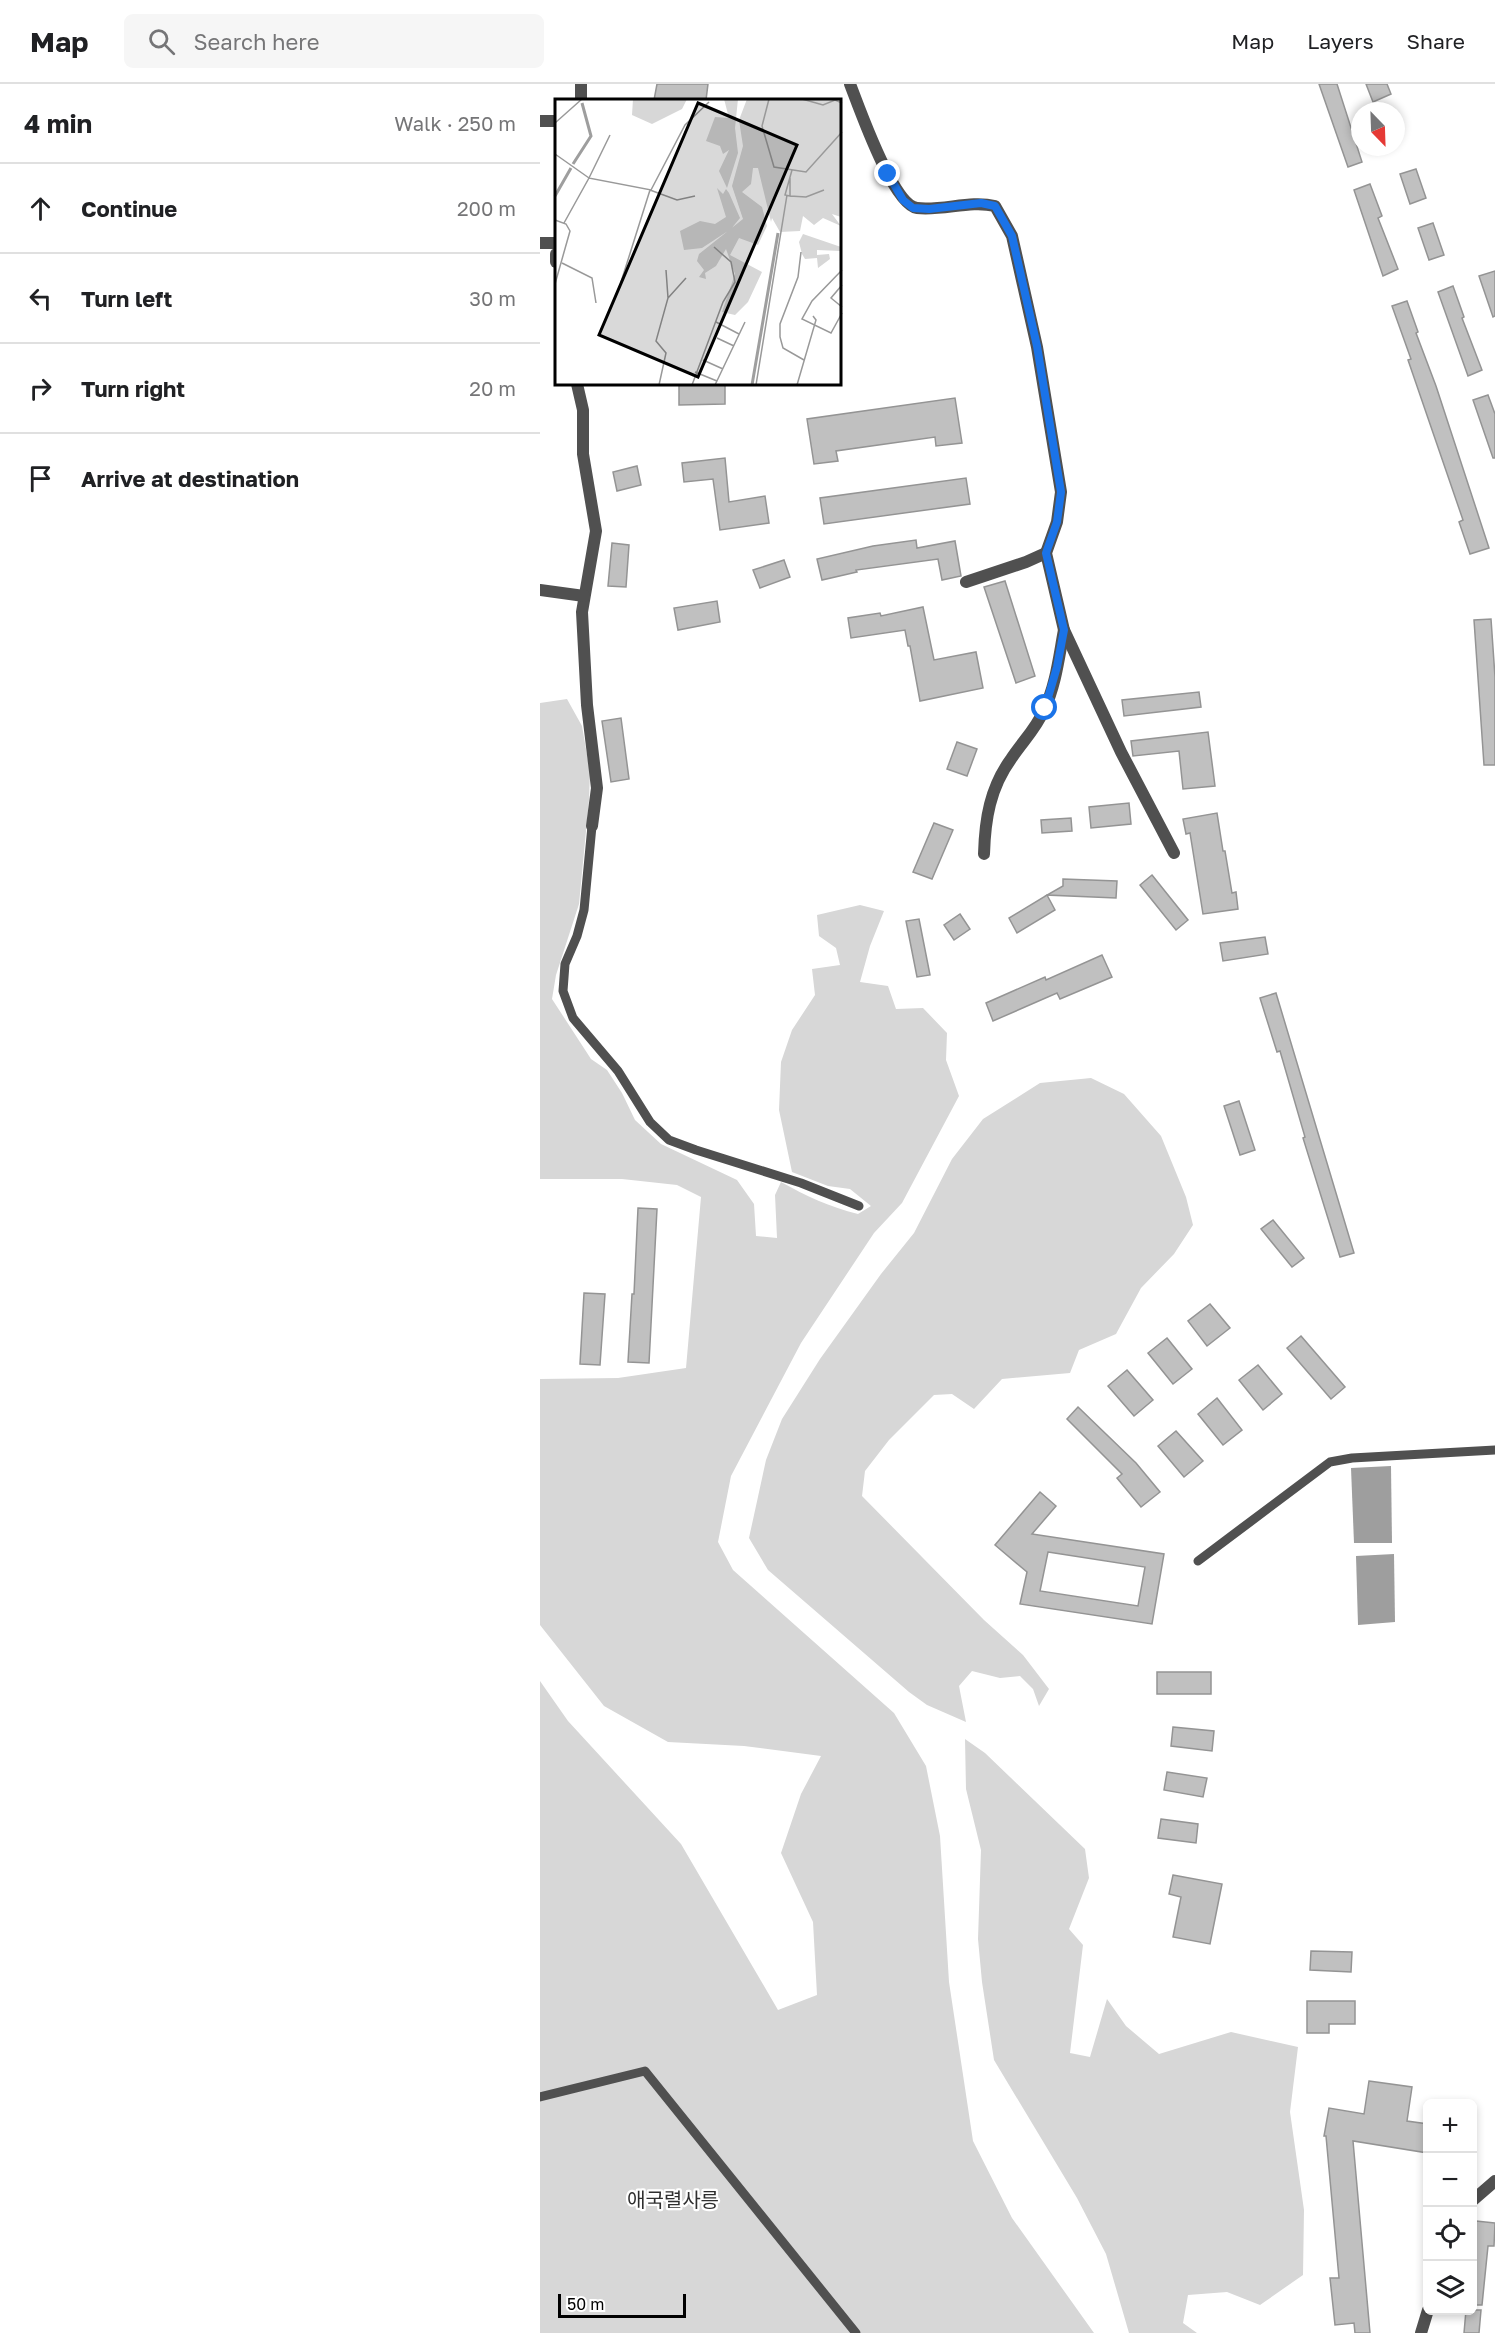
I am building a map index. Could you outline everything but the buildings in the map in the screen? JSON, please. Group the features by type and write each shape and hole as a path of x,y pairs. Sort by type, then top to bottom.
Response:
{"street":[{"path":"850,84 888,174 903,200 913,208 929,209 981,203 995,206 1012,236 1037,346 1061,492 1057,522 1046,553 1064,630 1121,752 1174,853"},
{"path":"540,121 555,122"},
{"path":"577,386 583,410 583,454 596,531 582,612 586,705 597,788 592,826"},
{"path":"966,582 1046,553"},
{"path":"540,590 584,596"},
{"path":"984,854 984,834 989,802 997,780 1011,758 1032,733 1045,708 1057,667 1064,630"},
{"path":"1477,2197 1495,2181"},
{"path":"1421,2333 1426,2315"}],"lane":[{"path":"592,826 584,910 577,936 565,964 563,992 573,1018 618,1071 650,1122 669,1140 801,1183 859,1206"},
{"path":"1198,1561 1330,1462 1352,1458 1495,1450"},
{"path":"540,2097 645,2071 856,2333"}],"green space":[{"name":"애국렬사릉","path":"567,699 582,726 590,772 589,800 579,904 556,975 552,999 591,1059 607,1070 622,1093 635,1120 661,1144 737,1180 754,1204 756,1236 777,1238 775,1195 781,1182 818,1201 858,1214 871,1206 850,1189 828,1186 792,1172 779,1110 781,1062 792,1030 815,995 812,969 840,965 836,948 819,936 817,915 860,905 884,911 870,946 860,982 888,986 896,1009 923,1008 947,1033 946,1060 959,1096 902,1203 874,1233 801,1343 731,1476 718,1542 733,1570 894,1713 926,1766 940,1836 949,1982 973,2141 1012,2218 1094,2333 540,2333 540,1681 568,1721 681,1844 778,2010 817,1995 813,1922 781,1853 801,1794 821,1756 744,1746 668,1742 604,1706 540,1625 540,1379 618,1378 686,1368 701,1197 677,1185 622,1179 540,1179 540,703"},
{"path":"1091,1078 1124,1094 1161,1136 1186,1197 1193,1225 1174,1254 1141,1288 1116,1334 1079,1350 1070,1373 1002,1379 974,1409 952,1394 934,1395 889,1440 865,1471 862,1496 984,1620 1023,1655 1049,1689 1039,1706 1033,1689 1020,1676 1000,1678 972,1671 959,1686 966,1722 927,1705 909,1692 768,1570 749,1538 766,1460 782,1419 820,1359 881,1274 914,1233 952,1159 983,1119 1040,1083"},
{"path":"965,1739 985,1753 1085,1849 1089,1878 1069,1929 1083,1945 1070,2053 1090,2057 1107,1999 1126,2026 1159,2054 1231,2032 1298,2047 1290,2112 1304,2210 1303,2275 1260,2305 1227,2292 1188,2295 1183,2323 1197,2333 1129,2333 1106,2254 1077,2198 994,2060 978,1939 981,1850 966,1789"}],"shaded area":[{"path":"1391,1466 1392,1543 1354,1543 1351,1468"},
{"path":"1394,1554 1395,1622 1358,1625 1356,1556"}],"route":[{"path":"888,174 903,200 913,208 929,209 981,203 995,206 1012,236 1037,346 1061,492 1057,522 1046,553 1064,630 1057,667 1045,708"}]}
